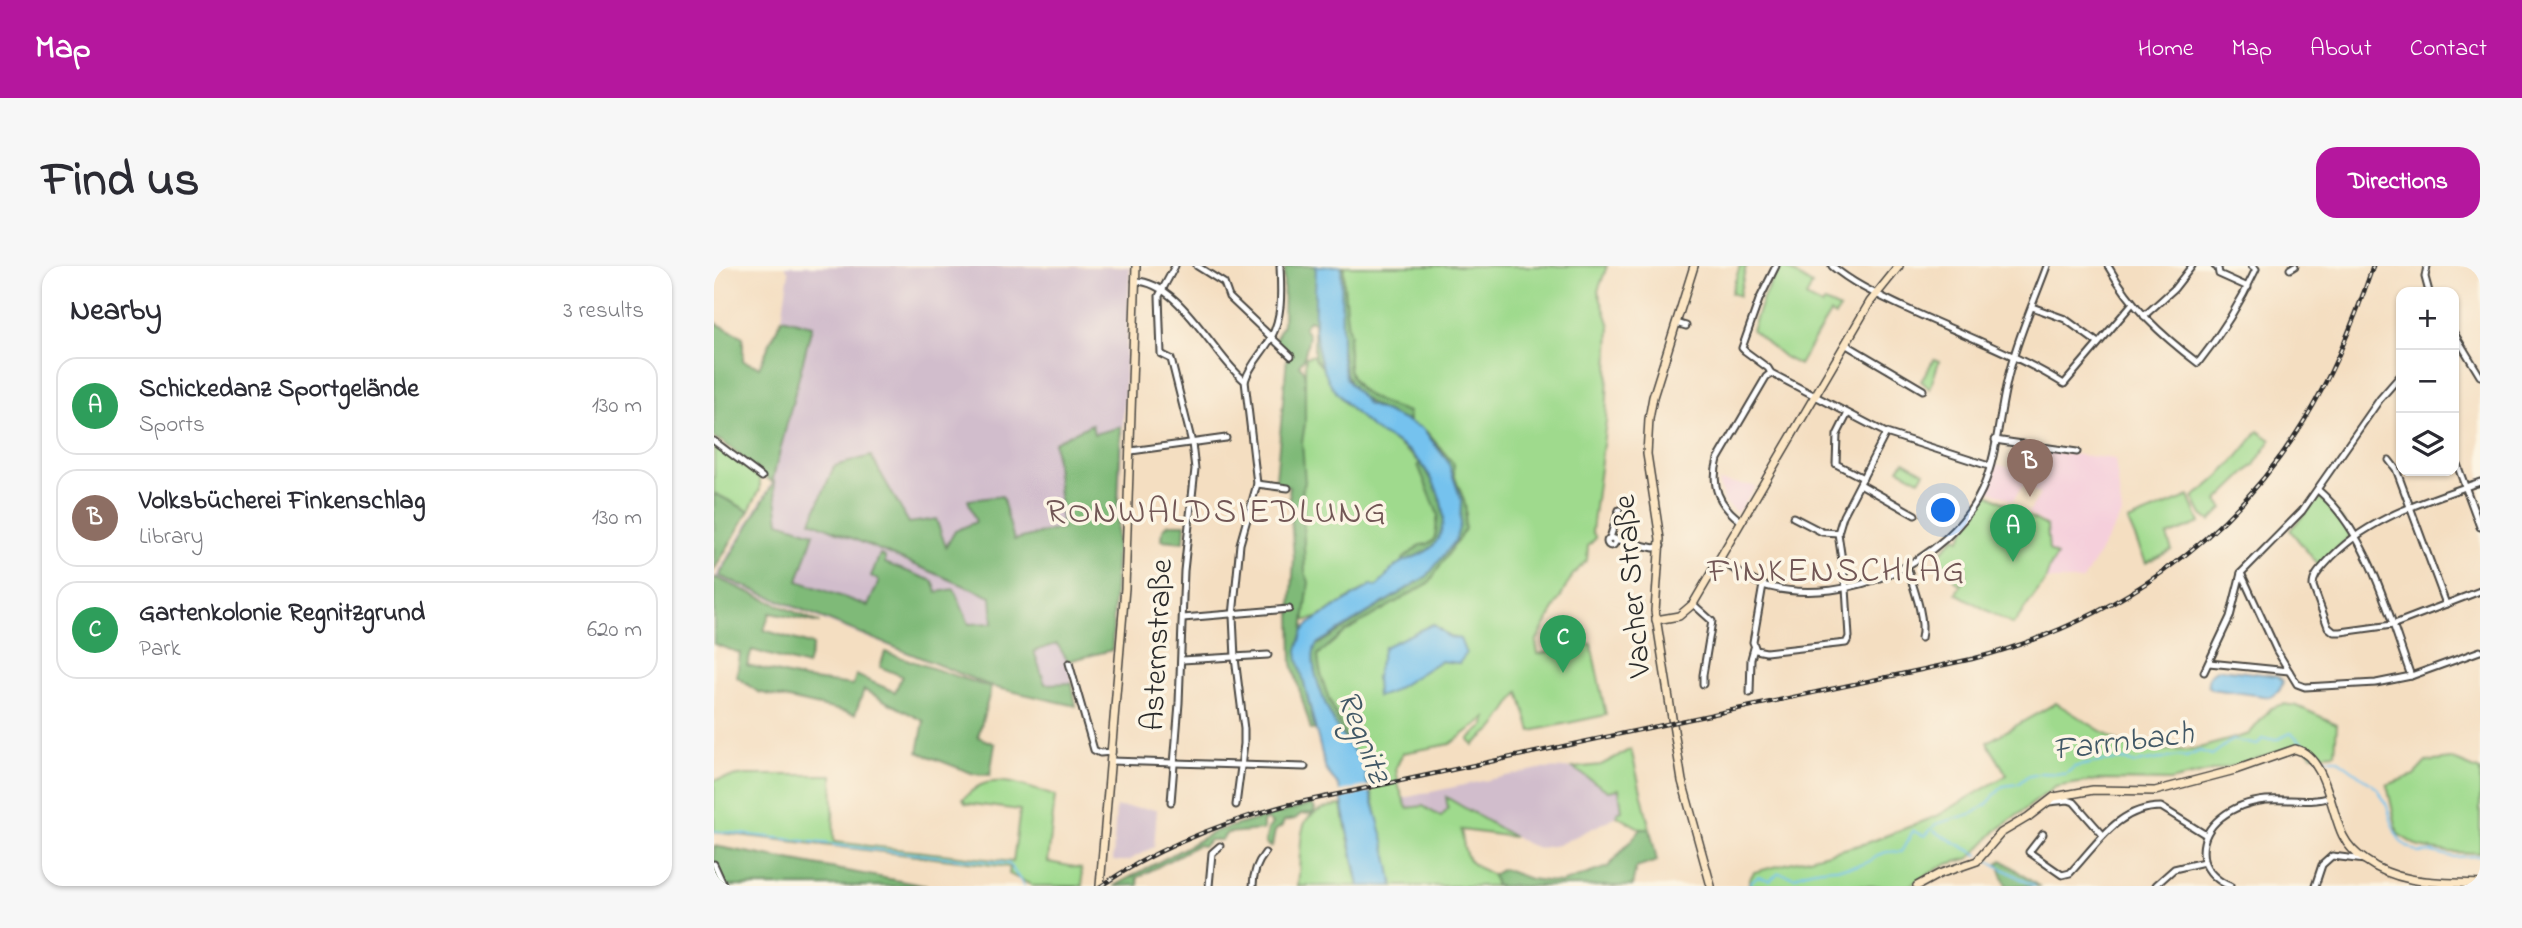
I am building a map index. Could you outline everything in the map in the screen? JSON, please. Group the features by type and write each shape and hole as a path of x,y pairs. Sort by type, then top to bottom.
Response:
{"street":[{"path":"1100,886 1125,588 1136,266"},
{"path":"1160,290 1175,266"},
{"path":"1196,266 1224,283 1229,297 1270,339 1291,356"},
{"path":"1236,805 1244,729 1233,616 1240,544 1256,484 1245,381 1248,371 1270,339 1279,319 1280,266"},
{"name":"Vacher Straße","path":"1694,266 1653,397 1648,430 1648,468 1661,546 1655,594 1656,620 1684,790 1711,886"},
{"path":"1767,266 1775,268 1755,309 1742,348 1768,368 1770,373 1847,415 1886,433 1989,466"},
{"path":"1832,266 1850,280 1876,294 2046,373 2064,384 2132,304"},
{"path":"1656,620 1679,616 1693,604 1845,344 1876,294 1899,266"},
{"path":"1719,560 1763,585 1812,591 1846,588 1877,579 1906,567 1933,547 1965,517 1982,489 2013,358 2047,266"},
{"path":"2108,266 2132,304 2167,339 2198,363 2228,324 2257,267"},
{"path":"2144,316 2174,289 2192,266"},
{"path":"2427,266 2425,277 2428,287"},
{"path":"2217,267 2220,274 2248,287"},
{"path":"1135,281 1146,281 1160,290 1199,324 1236,374 1245,381"},
{"name":"Asternstraße","path":"1160,290 1161,354 1171,359 1192,443 1195,469 1184,571 1182,660 1171,802"},
{"path":"2032,307 2065,319 2098,343"},
{"path":"1676,323 1686,326"},
{"path":"2459,343 2480,376"},
{"path":"1845,344 1923,390"},
{"path":"1741,521 1720,500 1714,472 1718,459 1770,373"},
{"path":"2204,672 2230,617 2241,573 2288,527 2318,490 2380,399 2396,381"},
{"path":"1847,415 1837,435 1836,464 1915,515"},
{"path":"1754,648 1766,652 1846,643 1849,637 1846,588 1838,533 1843,516 1886,433"},
{"path":"1131,451 1226,438"},
{"path":"1995,440 2077,452"},
{"path":"714,441 762,477"},
{"path":"2389,460 2396,469 2446,604"},
{"path":"2459,469 2480,527"},
{"path":"2480,482 2379,521 2333,555 2313,579 2328,627 2334,632 2392,625 2480,591"},
{"path":"1256,484 1288,488"},
{"path":"2318,490 2346,518 2357,535 2411,676"},
{"path":"1619,510 1612,538 1654,548 1661,546"},
{"path":"1793,517 1822,532 1838,533"},
{"path":"1906,567 1917,598 1923,630 1921,638"},
{"path":"2241,573 2273,642 2297,684 2305,687 2376,683 2411,676 2480,651"},
{"path":"1750,693 1751,659 1763,585"},
{"path":"1693,604 1712,621 1703,684"},
{"path":"1183,618 1233,616 1289,609"},
{"path":"1182,660 1268,655"},
{"path":"1069,663 1094,750 1100,754 1174,765 1305,767"},
{"path":"2209,663 2290,671"},
{"path":"1917,886 1980,858 2001,833 2063,794 2080,791 2155,791 2235,771 2295,749 2305,753 2313,762 2327,786 2345,841 2365,860 2383,870 2411,879 2480,884"},
{"path":"2230,886 2218,880 2204,862 2203,846 2206,835 2220,818 2248,804 2268,800 2330,797"},
{"path":"2048,801 2074,802 2103,835"},
{"path":"2043,834 2029,852 2062,875 2070,873 2112,825 2130,814 2158,807 2206,835"},
{"path":"1209,886 1212,853 1220,846"},
{"path":"1253,886 1258,861 1265,853"},
{"path":"2315,886 2322,864 2332,856 2365,860"},
{"path":"2156,885 2174,869 2204,862"},
{"path":"714,864 724,886"}],"shaded area":[{"path":"785,266 1130,267 1113,651 1069,661 1076,706 993,688 715,577 772,482 812,326 782,318 789,272"},
{"path":"2044,451 2115,459 2122,514 2083,580 2046,580 2057,556 2049,550 2047,525 2028,513 2040,494 2024,485"},
{"path":"1995,464 2031,472 2013,501 1987,489"},
{"path":"1718,481 1756,486 1737,513 1724,501"},
{"path":"1573,768 1608,791 1619,788 1622,811 1558,845 1539,848 1525,843 1447,797 1448,809 1440,817 1423,806 1407,808 1403,798 1539,769"},
{"path":"1116,807 1157,809 1154,847 1127,861 1113,861"}],"green space":[{"path":"1290,266 1316,266 1316,332 1325,370 1314,358 1314,322 1309,320 1304,327 1309,336 1304,358 1299,365 1305,372 1305,424 1302,442 1305,483 1302,489 1305,572 1309,582 1303,631 1297,651 1315,730 1311,730 1292,664 1294,559 1289,487 1271,485 1272,480 1276,479 1287,357 1275,340 1283,324 1284,270"},
{"path":"1341,266 1607,266 1598,291 1610,326 1606,421 1592,531 1596,538 1588,546 1587,560 1572,576 1536,642 1538,654 1591,644 1606,715 1531,731 1519,692 1495,727 1473,745 1469,739 1485,725 1486,718 1450,744 1403,753 1396,768 1399,787 1407,808 1423,806 1441,817 1448,809 1446,797 1514,837 1461,830 1468,859 1493,875 1496,886 1393,886 1366,768 1340,733 1326,704 1314,667 1314,647 1318,643 1427,576 1455,541 1448,462 1435,443 1356,393 1346,379 1342,358","holes":["1433,624 1449,637 1459,663 1440,661 1389,693"]},
{"path":"1341,266 1344,266 1350,335 1349,368 1353,379 1366,394 1376,400 1408,412 1409,420 1372,405 1361,397 1347,378 1342,348"},
{"path":"1740,266 1746,266 1739,296 1731,293"},
{"path":"1779,266 1812,285 1806,297 1822,306 1825,302 1840,309 1835,316 1830,313 1799,365 1784,357 1752,330 1763,298"},
{"path":"782,318 812,326 772,482 723,442 714,438 714,322 743,337 743,361 759,367"},
{"path":"1320,354 1333,385 1344,402 1404,449 1430,475 1438,493 1442,521 1438,537 1431,548 1397,565 1375,588 1371,585 1317,618 1299,622 1304,541 1301,443 1306,357"},
{"path":"1934,359 1939,361 1930,389 1921,381"},
{"path":"1092,424 1094,434 1121,427 1112,650 1068,661 1057,644 1034,651 1045,684 1072,683 1076,706 993,687 719,576 774,482 779,522 814,533 798,581 868,606 879,581 871,576 880,554 885,557 885,563 933,581 937,592 954,589 969,624 993,623 991,597 811,521 834,466 871,456 909,523 936,519 946,547 955,531 976,522 968,500 1002,496 1014,540 1062,528 1054,442"},
{"path":"1425,430 1454,464 1455,477 1464,499 1465,529 1429,583 1346,631 1318,655 1325,688 1347,739 1345,740 1333,721 1317,682 1314,647 1427,576 1455,541 1448,462"},
{"path":"2258,431 2271,440 2254,465 2217,501 2223,508 2210,521 2202,515 2193,497 2228,467"},
{"path":"714,443 760,478 760,489 749,511 716,494 714,497"},
{"path":"1904,461 1924,472 1919,480 1899,469"},
{"path":"1420,463 1437,491 1443,525 1440,536 1431,548 1404,562 1403,559 1420,545 1431,542 1435,535 1438,515 1418,465"},
{"path":"1986,493 2047,526 2049,550 2057,556 2045,581 2013,625 1956,593 1967,574 1960,584 1955,581 1938,555 1955,537 1960,539"},
{"path":"716,494 749,511 714,570 714,497"},
{"path":"2189,496 2200,523 2167,536 2172,550 2146,563 2128,521"},
{"path":"2319,498 2332,508 2351,532 2319,566 2290,530"},
{"path":"1169,524 1185,524 1184,542 1162,540 1163,529"},
{"path":"714,577 820,623 770,613 764,630 813,645 807,666 752,650 747,665 804,679 853,685 856,675 895,692 902,676 880,667 885,652 991,688 978,737 995,744 990,775 974,774 918,752 924,721 864,690 855,714 758,692 737,677 740,653 714,644"},
{"path":"2056,703 2125,746 2165,750 2192,750 2249,734 2271,708 2283,704 2297,706 2337,724 2335,753 2312,755 2302,744 2237,765 2170,781 2098,780 2055,787 1996,831 1970,858 1944,865 1909,886 1749,886 1754,872 1867,843 1937,816 2007,775 1987,742"},
{"path":"1631,749 1650,829 1641,829 1617,816 1617,813 1622,811 1619,789 1608,791 1573,768 1601,765"},
{"path":"2451,759 2480,771 2480,853 2419,847 2398,834 2387,785 2414,775 2426,762"},
{"path":"745,775 832,775 834,842 1013,862 1020,810 965,803 963,799 978,786 989,782 1018,784 1055,796 1048,862 1081,868 1083,886 1033,886 1009,874 1010,867 714,832 714,780"},
{"path":"1312,804 1315,809 1313,813 1301,814 1295,819 1284,821 1275,831 1270,847 1265,843 1272,824 1267,819 1263,822 1263,830 1227,833 1221,840 1210,840 1203,846 1197,845 1137,878 1139,885 1114,886 1216,831"},
{"path":"1341,805 1359,886 1298,886 1301,838 1306,820 1319,810"},
{"path":"1641,829 1650,829 1657,861 1636,868 1632,886 1496,886 1493,875 1503,869 1530,879 1561,883 1608,867"},
{"path":"714,846 927,886 714,886"},
{"path":"2002,860 2038,886 2006,886 1998,863"}],"water":[{"path":"1316,266 1341,266 1342,358 1346,379 1367,404 1422,428 1448,462 1461,500 1460,524 1455,541 1427,576 1318,643 1314,651 1316,675 1331,717 1364,766 1393,886 1359,886 1339,786 1326,770 1297,651 1303,631 1309,624 1372,585 1376,587 1397,565 1431,548 1440,533 1442,507 1433,481 1417,459 1404,447 1366,423 1343,401 1329,381 1316,339"},
{"path":"1433,624 1449,637 1460,639 1466,654 1459,663 1440,661 1389,693 1377,697 1376,677 1384,647"},
{"path":"2220,669 2278,676 2283,681 2279,691 2271,697 2211,689 2208,686 2209,677"}],"pier":[{"path":"1372,785 1374,791 1337,799 1336,792"}],"waterway":[{"name":"Farrnbach","path":"1751,886 1750,882 1758,877 1770,880 1779,873 1795,877 1810,871 1860,865 1886,852 1901,852 1913,831 1925,836 1936,824 1974,813 1987,804 2003,786 2018,784 2026,777 2042,773 2066,774 2074,767 2103,761 2126,760 2135,763 2186,757 2200,751 2212,755 2232,740 2257,745 2262,739 2278,739 2291,733 2322,759 2337,759 2378,789 2401,842 2418,853 2432,852 2453,857 2480,856"},
{"path":"714,831 832,844"},
{"path":"1934,831 1978,855"},
{"path":"833,845 1009,864 1024,886"},
{"path":"1983,858 2034,886"}],"railway":[{"path":"1101,886 1167,848 1238,820 1287,805 1972,659 2023,644 2071,624 2162,573 2203,541 2240,505 2274,465 2325,384 2351,326 2373,266"}],"place":[{"name":"Volksbücherei Finkenschlag","path":"2030,497"},
{"name":"Schickedanz Sportgelände","path":"2013,562"},
{"name":"Gartenkolonie Regnitzgrund","path":"1563,673"}],"district":[{"name":"RONWALDSIEDLUNG","path":"1217,513"},
{"name":"FINKENSCHLAG","path":"1837,572"}],"water label":[{"name":"Regnitz","path":"1362,737"}]}
